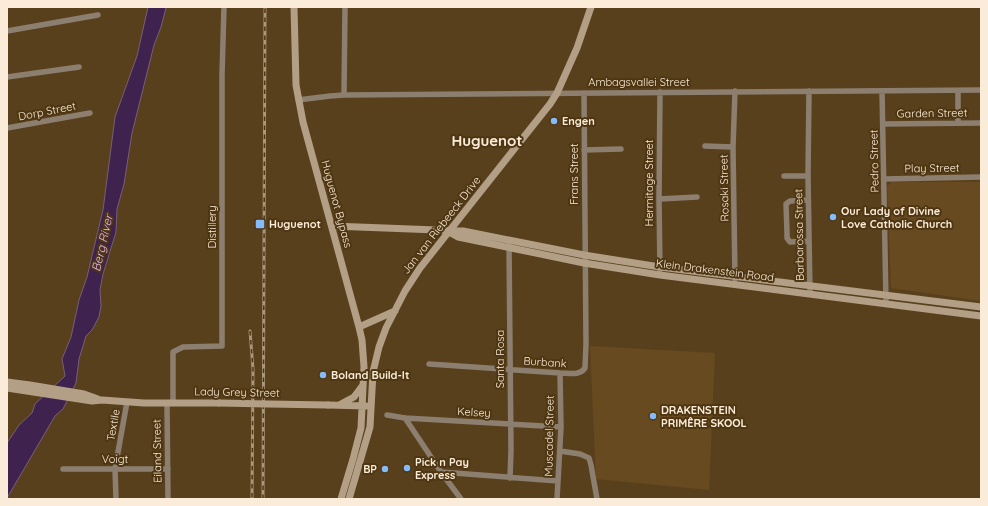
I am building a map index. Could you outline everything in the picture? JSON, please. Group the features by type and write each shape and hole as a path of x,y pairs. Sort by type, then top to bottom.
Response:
{"main road":[{"name":"Huguenot Bypass","path":"294,7 295,74 298,100 360,327 364,354 362,405"},
{"name":"Jan van Riebeeck Drive","path":"349,499 367,442 372,406 373,372 376,356 383,336 405,291 420,268 546,109 557,93 577,48 591,7"},
{"name":"Klein Drakenstein Road","path":"332,226 449,232 458,237 510,244 584,259 660,271 886,299 981,307"},
{"name":"Klein Drakenstein Road","path":"886,299 981,316"},
{"path":"360,327 396,311"},
{"name":"Lady Grey Street","path":"7,382 29,388"},
{"path":"339,404 354,397 363,384"},
{"name":"Lady Grey Street","path":"7,388 29,388 84,394 102,400 127,402 339,404 372,406"},
{"path":"341,499 361,428 362,405"}],"street":[{"name":"Distillery","path":"170,403 172,352 183,347 222,346 222,75 224,7"},
{"path":"344,95 345,7"},
{"path":"7,30 98,15"},
{"path":"7,77 79,67"},
{"name":"Ambagsvallei Street","path":"298,100 344,95 981,90"},
{"name":"Rosaki Street","path":"735,280 733,147 736,91"},
{"name":"Pedro Street","path":"882,91 886,299"},
{"path":"958,91 958,123"},
{"name":"Hermitage Street","path":"660,92 658,199 660,271"},
{"name":"Barbarossa Street","path":"809,92 808,241 810,290"},
{"name":"Frans Street","path":"584,93 584,259"},
{"name":"Dorp Street","path":"8,127 90,113"},
{"name":"Garden Street","path":"883,124 981,123"},
{"path":"705,146 733,147"},
{"path":"584,150 621,149"},
{"name":"Barbarossa Street","path":"784,176 808,176"},
{"name":"Play Street","path":"884,179 981,177"},
{"path":"658,199 697,197"},
{"path":"808,200 790,201 786,204 787,238 790,242 808,241"},
{"name":"Santa Rosa","path":"510,244 510,478"},
{"name":"Burbank","path":"429,364 560,373 582,373 585,368 584,259"},
{"name":"Muscadel Street","path":"556,499 561,428 560,373"},
{"name":"Textile","path":"116,499 115,470 127,402"},
{"name":"Eiland Street","path":"168,499 170,403"},
{"name":"Kelsey","path":"387,415 405,418 561,428"},
{"path":"405,418 461,499"},
{"path":"560,451 585,455 589,458 597,499"},
{"name":"Voigt","path":"63,470 168,469"},
{"path":"441,472 558,481"}],"shaded area":[{"path":"892,182 981,182 981,301 891,288 887,186"},
{"name":"DRAKENSTEIN PRIMÊRE SKOOL","path":"590,346 715,353 709,490 596,479"}],"water":[{"name":"Berg River","path":"148,7 166,8 154,45 132,133 124,184 117,209 116,232 103,274 100,290 101,306 99,317 92,330 86,336 79,359 76,383 63,409 55,416 7,498 7,443 19,425 32,413 35,404 65,376 62,359 71,337 79,300 87,277 103,210 115,117 137,56"}],"railway":[{"path":"263,499 265,7"},
{"path":"250,331 253,369 252,499"}],"place":[{"name":"Engen","path":"554,121"},
{"name":"Our Lady of Divine Love Catholic Church","path":"833,217"},
{"name":"Huguenot","path":"260,224"},
{"name":"Boland Build-It","path":"323,375"},
{"name":"DRAKENSTEIN PRIMÊRE SKOOL","path":"653,416"},
{"name":"Pick n Pay Express","path":"407,468"},
{"name":"BP","path":"385,469"}],"district":[{"name":"Huguenot","path":"487,140"}]}
